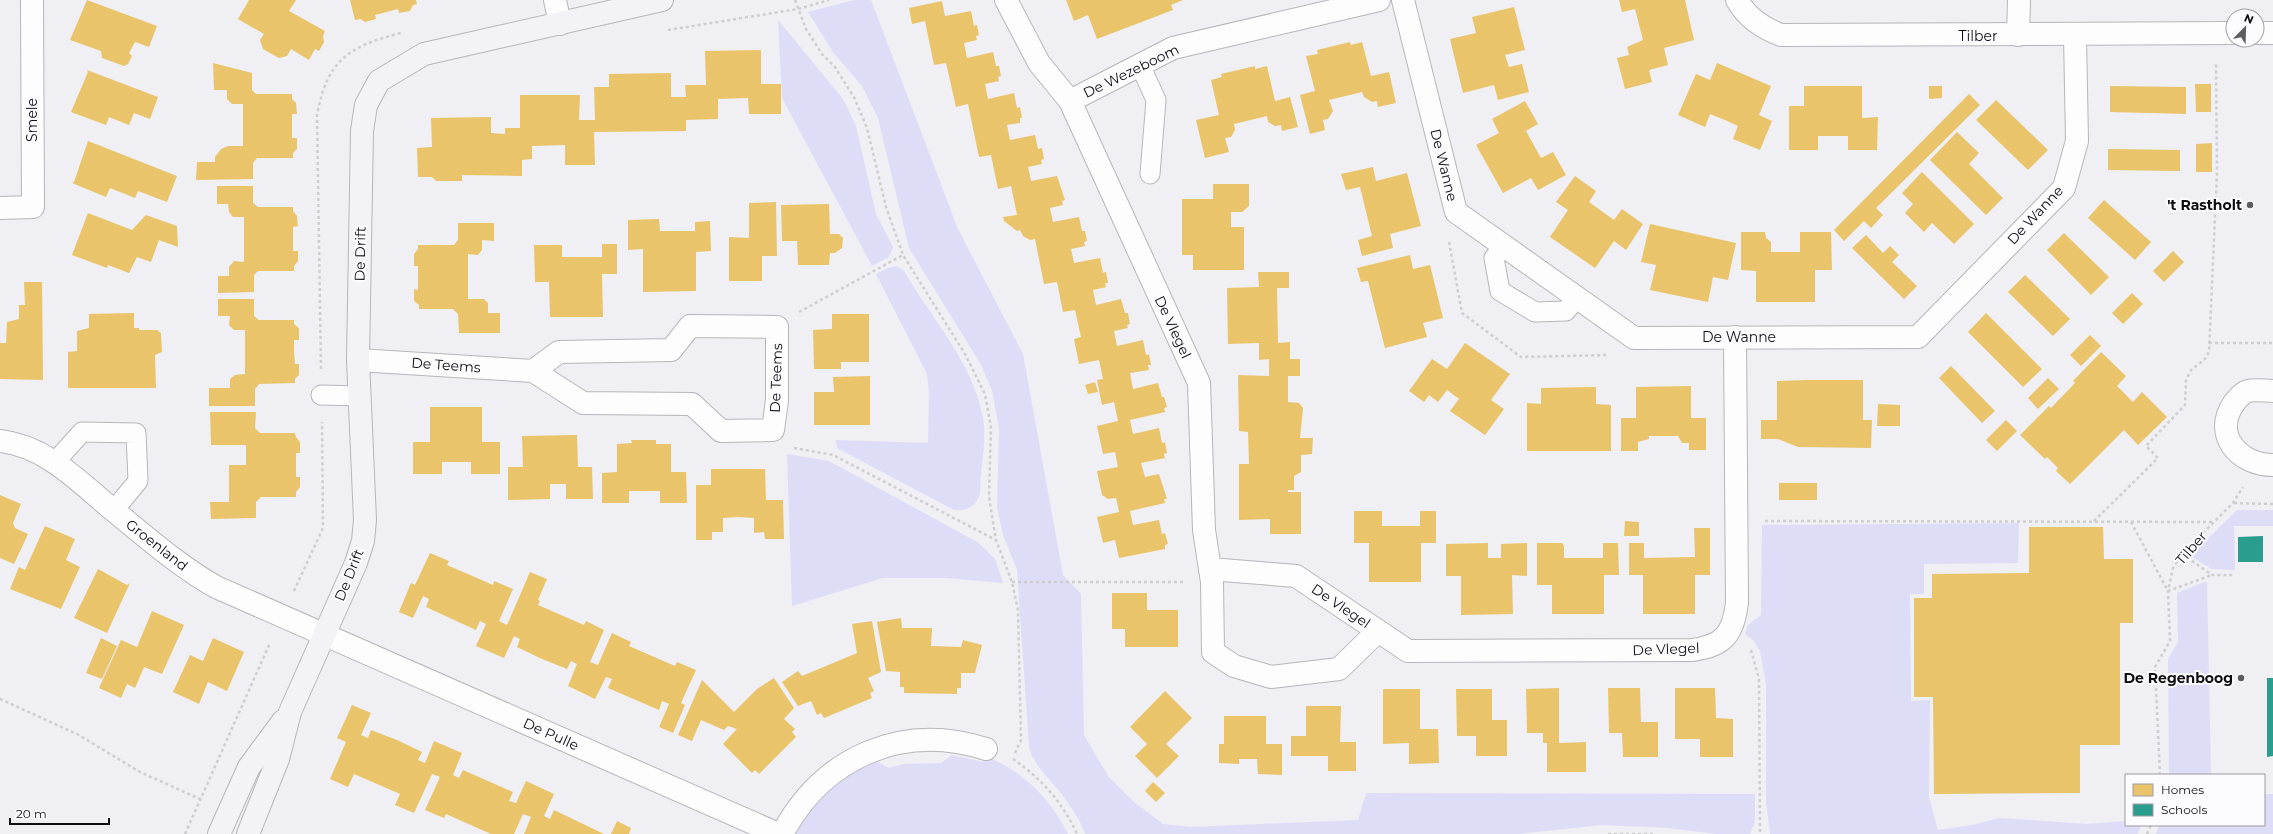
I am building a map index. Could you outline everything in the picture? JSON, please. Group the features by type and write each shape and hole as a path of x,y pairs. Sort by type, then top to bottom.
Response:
{"street":[{"name":"Smele","path":"0,208 33,207 32,0"},
{"path":"555,0 560,24"},
{"name":"De Drift","path":"248,834 278,759 290,712 356,563 363,541 365,520 358,360 362,131 366,105 379,81 424,54 662,0"},
{"name":"De Wezeboom","path":"1006,0 1039,63 1070,101 1173,48 1379,0"},
{"name":"De Wanne","path":"1404,0 1456,212 1634,338 1918,337 2064,188 2077,141 2075,35"},
{"name":"Tilber","path":"1737,0 1742,9 1754,21 1768,30 1781,35 2018,36 2225,34"},
{"path":"2018,36 2019,0"},
{"name":"De Vlegel","path":"1070,101 1199,383 1204,530 1211,576 1213,652 1234,666 1271,677 1339,669 1378,632"},
{"name":"De Teems","path":"358,360 533,371 583,403 692,404 721,431 773,430 777,400 777,327 690,326 671,350 559,352 533,371"},
{"path":"1730,632 1735,620 1737,603 1735,337"},
{"path":"2273,391 2247,391 2237,398 2230,409 2226,426 2229,442 2241,457 2250,462 2273,465"},
{"name":"Groenland","path":"0,441 27,447 55,462 195,575 245,601 325,633"},
{"name":"De Vlegel","path":"1211,576 1296,576 1408,651 1692,650 1713,645 1723,640 1730,632"},
{"name":"De Pulle","path":"325,633 778,834"},
{"name":"De Drift","path":"219,834 249,767 290,712"},
{"path":"782,834 792,815 815,787 833,772 854,759 876,749 901,742 935,740 948,740 986,749"}],"lane":[{"path":"1140,65 1156,100 1150,174"},
{"path":"1504,246 1494,258 1500,291 1534,312 1566,311 1577,298"},
{"path":"322,395 360,396"},
{"path":"55,462 82,432 136,433 138,481 114,510"}],"path":[{"path":"795,0 806,29 822,54 835,68 855,99 867,128 886,207 903,255 965,354 985,394 991,427 989,496 996,540 1012,582 1020,624 1021,740 1012,759 1027,768 1057,799 1077,834"},
{"path":"662,30 798,9 829,0"},
{"path":"2094,521 2158,458 2146,446 2185,405 2186,380 2191,370 2205,359 2208,352 2225,34"},
{"path":"777,327 806,307 903,255"},
{"path":"2209,343 2273,343"},
{"path":"773,430 777,444 833,455 996,540"},
{"name":"Tilber","path":"2160,774 2155,667 2170,641 2168,591 2173,568 2182,554 2233,503 2244,487 2250,462"},
{"path":"2233,503 2273,504"},
{"path":"1737,521 2214,522"},
{"path":"2131,522 2168,591 2212,575 2235,575"},
{"path":"2182,554 2212,575"},
{"path":"1012,582 1211,576"},
{"path":"1730,632 1752,650 1759,679 1760,834"},
{"path":"0,699 77,734 140,772 228,812"},
{"path":"1608,834 1655,834"}],"shaded area":[{"path":"854,0 871,0 958,229 1023,354 1063,575 1081,594 1084,735 1108,776 1134,802 1163,824 1191,827 1358,820 1366,793 1755,794 1755,822 1750,834 1716,834 1667,828 1603,825 1518,834 1085,834 1080,823 1061,793 1042,772 1034,760 1029,747 1017,570 1003,535 997,508 999,429 992,390 980,363 909,248 878,118 862,86 833,52 808,12"},
{"path":"778,20 843,99 856,126 876,214 893,247 889,257 872,266 782,98"},
{"path":"897,266 904,271 950,341 961,359 978,398 984,427 980,494 976,502 967,509 954,510 837,448 836,440 928,443 929,393 927,374 876,274 888,268"},
{"path":"787,454 829,461 979,543 995,559 1003,583 946,578 883,578 792,606"},
{"path":"2237,510 2273,510 2273,526 2234,526 2235,570 2212,569 2190,556"},
{"path":"2019,523 2018,563 1924,564 1924,594 1910,594 1911,701 1930,700 1929,797 1938,830 1972,825 1999,818 2088,824 2125,821 2125,826 2141,826 2138,834 1770,834 1766,802 1766,684 1760,651 1753,640 1745,634 1748,625 1761,615 1762,525"},
{"path":"2207,581 2211,774 2169,774 2168,659 2178,642 2177,593"},
{"path":"952,755 983,762 985,756 1011,769 1044,797 1061,821 1068,834 793,834 811,810 829,790 850,774 877,762 889,768 903,764 941,763"},
{"path":"2265,794 2273,794 2273,834 2156,834 2159,826 2265,826"}],"building: Homes":[{"path":"87,0 157,26 149,47 135,42 129,53 132,56 128,64 124,66 102,58 101,51 70,40"},
{"path":"249,0 296,0 289,11 325,31 323,36 324,42 319,51 315,49 309,60 291,49 287,56 279,58 263,49 260,40 264,34 238,19"},
{"path":"350,0 416,0 417,4 413,5 410,11 399,13 398,9 375,15 376,19 365,22 360,19 355,20"},
{"path":"1066,0 1183,0 1171,5 1173,10 1097,39 1088,15 1074,21"},
{"path":"1619,0 1685,0 1694,40 1664,48 1668,65 1649,70 1652,82 1625,89 1617,58 1629,55 1627,47 1643,40 1635,9 1622,12"},
{"path":"942,1 945,16 971,11 974,26 977,25 979,35 976,36 977,40 964,43 967,58 993,52 996,66 999,66 1001,76 998,77 999,81 985,84 988,99 1014,93 1017,108 1020,107 1022,118 1020,118 1020,123 1007,125 1010,140 1035,135 1038,149 1042,148 1044,159 1041,160 1042,164 1028,167 1031,181 1057,176 1065,200 1062,201 1063,205 1050,208 1053,222 1079,217 1082,231 1085,231 1087,241 1084,242 1085,246 1071,249 1074,263 1100,258 1103,273 1106,272 1108,283 1105,283 1106,287 1093,290 1096,305 1121,299 1125,313 1128,313 1130,324 1127,325 1128,328 1114,331 1117,346 1143,340 1146,355 1149,354 1151,365 1148,365 1149,370 1130,373 1133,389 1158,383 1167,407 1164,408 1165,412 1130,420 1133,434 1159,428 1162,443 1165,442 1167,453 1164,454 1165,458 1141,463 1145,477 1159,474 1167,499 1164,499 1165,503 1130,511 1133,525 1159,520 1162,534 1165,533 1168,544 1165,545 1165,549 1119,558 1115,540 1103,543 1097,517 1119,512 1116,498 1108,499 1102,495 1097,471 1118,467 1115,452 1103,454 1097,426 1118,421 1114,402 1102,405 1097,380 1103,379 1099,360 1079,364 1074,339 1081,337 1075,310 1063,312 1057,282 1044,284 1035,239 1030,240 1023,236 1020,230 1017,231 1004,221 1003,217 1017,215 1011,186 998,189 991,155 979,157 968,104 956,107 946,63 934,65 925,21 912,24 909,8"},
{"path":"1514,7 1525,50 1505,55 1509,67 1522,64 1529,92 1498,100 1494,85 1463,93 1450,39 1476,33 1472,17"},
{"path":"1350,42 1351,45 1362,42 1371,76 1389,72 1396,103 1378,107 1377,101 1372,102 1364,97 1362,92 1329,100 1333,111 1328,119 1323,120 1325,130 1310,134 1300,95 1315,91 1306,56 1318,54 1317,50"},
{"path":"761,50 761,84 781,84 781,114 749,114 748,98 718,99 718,119 686,120 686,131 594,132 595,165 565,165 565,145 532,146 532,159 522,160 522,176 462,175 462,181 436,181 432,177 418,177 417,148 432,147 431,118 491,117 491,133 505,134 505,128 520,128 520,95 580,95 579,120 595,120 594,87 609,87 609,74 671,73 671,97 686,97 685,85 706,85 705,51"},
{"path":"213,63 252,73 252,90 256,94 292,94 292,99 296,103 297,114 292,114 292,138 297,138 297,149 293,153 293,158 257,158 253,163 253,179 196,180 197,162 215,162 215,157 221,149 228,146 243,146 243,104 232,104 227,99 227,90 214,90"},
{"path":"1717,63 1771,86 1759,115 1772,121 1760,150 1733,139 1738,126 1725,120 1710,114 1705,127 1678,115 1696,74 1710,80"},
{"path":"1255,66 1255,69 1267,66 1275,101 1290,97 1298,127 1282,131 1281,125 1275,126 1268,122 1267,116 1234,124 1235,130 1231,137 1225,138 1229,152 1205,158 1196,120 1219,115 1211,80 1222,77 1221,74"},
{"path":"87,70 158,97 150,119 134,113 129,125 109,117 106,125 71,112 88,72"},
{"path":"2195,84 2211,84 2211,112 2196,112"},
{"path":"1804,86 1862,86 1862,118 1878,117 1877,150 1848,150 1848,136 1818,136 1818,150 1789,150 1789,106 1804,106"},
{"path":"1929,86 1942,86 1942,98 1929,99"},
{"path":"2110,86 2186,87 2186,114 2110,112"},
{"path":"1969,94 1980,105 1876,208 1883,215 1871,228 1864,221 1844,241 1834,230"},
{"path":"1996,100 2048,150 2028,170 1976,120"},
{"path":"1525,101 1538,124 1526,131 1541,158 1553,152 1566,175 1538,190 1531,178 1503,193 1476,145 1499,133 1492,119"},
{"path":"1957,132 1979,153 1969,164 2003,198 1986,215 1930,160"},
{"path":"88,141 177,176 167,202 138,191 135,198 110,188 106,197 72,183 74,182"},
{"path":"2212,143 2212,172 2196,172 2196,144"},
{"path":"2108,149 2180,150 2180,171 2108,170"},
{"path":"1373,167 1376,181 1407,173 1421,226 1390,234 1393,248 1362,256 1358,240 1372,236 1360,187 1346,190 1341,174"},
{"path":"1922,172 1974,224 1954,244 1932,223 1924,232 1905,213 1913,204 1902,193"},
{"path":"1575,176 1596,191 1589,202 1614,220 1622,209 1643,224 1626,250 1614,241 1595,268 1550,237 1568,210 1556,202"},
{"path":"1213,184 1249,184 1249,206 1242,212 1231,212 1231,227 1244,227 1244,270 1193,270 1193,255 1182,255 1182,199 1213,199"},
{"path":"217,186 253,186 253,203 258,207 293,207 293,211 297,216 298,226 293,227 293,251 298,251 298,261 294,266 294,271 258,271 254,275 254,292 218,293 218,276 229,276 229,267 234,261 244,262 244,217 233,217 229,212 228,204 217,204"},
{"path":"2104,200 2151,242 2135,260 2088,218"},
{"path":"776,202 777,256 762,256 762,281 729,281 729,237 749,238 749,203"},
{"path":"829,204 830,234 839,234 843,238 842,248 835,253 830,253 829,265 798,265 797,241 782,241 781,205"},
{"path":"88,213 132,230 146,215 177,226 178,247 159,240 151,262 137,257 129,273 108,265 107,268 72,255"},
{"path":"659,219 660,231 695,231 695,222 710,221 711,251 696,252 696,291 643,292 643,249 628,250 628,220"},
{"path":"458,223 494,223 494,241 482,240 482,250 478,255 468,254 468,299 484,299 488,303 488,313 500,313 500,333 459,333 458,314 453,309 419,309 419,305 414,301 414,289 418,290 418,266 414,266 414,254 418,249 418,245 454,245 458,240"},
{"path":"1650,224 1736,243 1728,280 1713,277 1708,302 1650,290 1656,265 1641,262"},
{"path":"1741,232 1765,232 1766,238 1771,242 1771,252 1800,252 1800,232 1831,232 1832,270 1815,270 1815,302 1756,302 1756,271 1741,270"},
{"path":"2064,233 2109,277 2091,295 2047,250"},
{"path":"1866,235 1883,253 1890,246 1899,255 1892,262 1917,286 1904,299 1852,248"},
{"path":"602,244 617,244 617,274 602,274 603,317 550,317 549,282 535,282 534,245 562,245 562,257 602,257"},
{"path":"2173,251 2184,262 2164,282 2153,271"},
{"path":"1410,255 1413,269 1430,265 1443,318 1423,323 1427,337 1385,348 1368,281 1361,282 1357,268"},
{"path":"1258,272 1289,272 1289,288 1277,288 1278,343 1290,342 1290,359 1300,359 1300,376 1288,376 1288,402 1299,403 1303,408 1300,438 1313,438 1312,454 1301,455 1301,472 1294,476 1294,490 1288,490 1288,492 1301,492 1301,534 1270,534 1270,519 1239,520 1239,464 1249,464 1248,432 1239,431 1238,375 1269,376 1269,359 1259,360 1259,343 1228,344 1227,288 1259,287"},
{"path":"2025,275 2070,319 2053,336 2008,292"},
{"path":"24,282 42,282 43,380 0,379 0,343 6,343 7,322 19,319 19,305 25,305"},
{"path":"2132,293 2143,304 2123,324 2112,313"},
{"path":"218,299 254,299 254,316 259,320 294,320 294,324 299,328 299,340 294,340 295,364 299,364 299,375 295,379 295,383 259,384 255,389 255,406 209,406 209,388 230,388 230,379 235,375 245,374 245,330 234,330 229,325 230,316 218,316"},
{"path":"134,313 134,328 139,328 139,330 157,330 161,333 162,352 155,355 156,388 68,388 68,352 77,351 77,331 89,328 89,314"},
{"path":"1986,313 2042,369 2023,387 1968,332"},
{"path":"832,314 869,314 869,362 841,362 841,369 814,369 813,330 832,329"},
{"path":"2090,335 2101,346 2081,366 2070,355"},
{"path":"1465,343 1510,374 1491,400 1504,409 1485,435 1450,411 1459,399 1447,390 1438,402 1429,395 1424,402 1409,391 1432,359 1447,369"},
{"path":"2101,352 2126,376 2117,386 2133,402 2142,392 2167,417 2138,445 2124,430 2070,484 2056,471 2058,468 2047,457 2045,459 2020,435 2049,406 2051,408 2075,383 2073,381"},
{"path":"1951,366 1995,411 1982,423 1939,378"},
{"path":"870,376 870,425 814,425 814,392 834,392 833,377"},
{"path":"2048,378 2059,389 2038,409 2028,398"},
{"path":"1863,380 1863,420 1872,420 1871,448 1798,447 1778,439 1761,439 1761,420 1777,420 1777,381"},
{"path":"1095,382 1098,392 1088,394 1085,385"},
{"path":"1691,386 1691,418 1706,418 1706,450 1689,450 1689,443 1682,443 1678,436 1649,436 1649,439 1638,442 1638,451 1621,451 1621,418 1636,418 1636,387"},
{"path":"1596,387 1596,404 1611,405 1611,451 1527,451 1527,403 1541,404 1541,388"},
{"path":"1878,404 1900,405 1900,426 1877,426"},
{"path":"430,407 482,407 482,442 500,442 500,474 471,474 471,462 442,462 442,474 413,474 413,442 430,442"},
{"path":"210,412 256,412 255,428 260,433 295,433 300,442 300,453 296,453 296,477 300,477 300,487 296,492 296,497 261,497 256,502 256,518 211,519 210,502 229,502 229,465 246,465 246,445 211,445"},
{"path":"2006,420 2017,431 1997,451 1986,440"},
{"path":"577,435 578,467 592,467 593,499 566,499 566,484 550,484 550,499 508,500 508,467 523,467 522,436"},
{"path":"631,440 656,440 656,444 671,444 671,472 686,472 687,503 660,503 660,491 629,491 629,503 602,503 602,473 617,472 617,444 632,443"},
{"path":"711,469 765,469 766,500 783,500 784,539 765,539 764,532 754,533 754,518 738,517 723,518 723,532 712,532 712,540 696,540 696,485 711,485"},
{"path":"1779,483 1817,483 1817,500 1779,500"},
{"path":"0,495 21,504 13,523 15,528 28,534 14,564 0,558"},
{"path":"1354,511 1382,511 1382,526 1420,526 1420,511 1436,511 1436,543 1421,543 1421,582 1369,582 1369,543 1354,543"},
{"path":"1625,521 1639,522 1639,536 1624,536"},
{"path":"45,526 75,539 66,560 80,567 61,609 10,589 19,567 25,570"},
{"path":"2029,527 2103,527 2104,559 2133,559 2133,623 2120,623 2120,745 2080,745 2080,793 1934,794 1933,697 1914,697 1914,598 1932,598 1932,574 2029,573"},
{"path":"1694,528 1710,528 1710,575 1695,575 1695,614 1643,614 1643,575 1629,575 1629,543 1644,543 1644,558 1695,557"},
{"path":"1488,543 1488,558 1501,558 1501,544 1527,543 1527,576 1512,575 1513,614 1461,615 1461,576 1446,576 1446,544"},
{"path":"1537,543 1562,543 1564,546 1564,558 1603,558 1603,543 1618,543 1619,575 1604,575 1604,614 1552,614 1552,585 1537,585"},
{"path":"430,553 449,561 447,565 493,585 494,581 513,589 499,621 507,625 530,572 547,579 538,600 540,601 538,605 584,625 586,621 604,630 590,662 598,665 612,633 631,642 629,646 675,666 677,662 696,670 681,703 685,705 673,733 659,727 669,704 662,701 659,710 608,688 612,679 606,677 595,699 568,686 577,664 571,661 567,669 542,659 517,647 520,639 514,636 504,658 476,646 486,624 480,621 476,630 426,607 429,599 423,596 413,618 399,612 411,583 415,585"},
{"path":"98,569 127,585 130,583 107,633 74,618"},
{"path":"1112,593 1147,593 1147,610 1178,610 1178,647 1125,647 1125,629 1112,629"},
{"path":"152,611 184,625 162,674 144,667 135,688 127,684 121,698 99,688 121,640 137,647"},
{"path":"901,618 902,628 932,628 931,646 961,647 963,640 982,645 975,673 961,673 961,688 957,688 957,694 904,693 904,687 900,687 900,672 886,671 877,622"},
{"path":"872,621 881,672 868,678 874,691 870,693 872,698 824,718 821,713 817,715 811,701 798,706 782,682 798,671 802,676 857,653 852,624"},
{"path":"101,638 117,646 102,679 86,673"},
{"path":"213,638 244,652 227,691 208,682 199,704 173,692 190,655 203,661"},
{"path":"774,678 794,708 784,719 795,729 792,732 796,737 759,774 755,770 752,773 723,744 737,729 728,726 724,730 701,720 692,741 678,735 702,680 734,712 757,689"},
{"path":"1559,688 1559,743 1586,742 1586,772 1547,772 1547,743 1543,743 1543,733 1527,733 1526,689"},
{"path":"1608,688 1640,688 1641,722 1658,722 1658,757 1623,757 1622,733 1609,733"},
{"path":"1675,688 1715,688 1716,718 1733,719 1733,757 1700,757 1700,739 1675,739"},
{"path":"1383,689 1420,689 1420,729 1438,729 1439,763 1409,764 1409,743 1383,744"},
{"path":"1456,689 1492,689 1492,720 1507,720 1507,756 1476,756 1476,736 1457,736"},
{"path":"1165,691 1192,718 1166,744 1179,756 1157,778 1135,756 1147,744 1130,727"},
{"path":"352,705 371,713 361,735 368,738 371,730 397,740 422,752 418,760 425,763 434,741 462,753 453,775 459,778 463,770 513,792 509,801 516,803 526,781 554,794 544,816 550,819 554,810 604,834 524,834 531,817 523,814 514,834 491,834 446,814 444,818 425,810 440,777 432,774 414,813 395,805 400,794 354,774 348,787 330,779 346,742 337,738"},
{"path":"1306,706 1341,706 1340,742 1356,742 1356,771 1328,771 1328,756 1291,756 1291,736 1306,736"},
{"path":"1224,716 1266,716 1266,744 1282,744 1282,775 1258,774 1257,759 1239,759 1239,764 1219,763 1219,744 1224,744"},
{"path":"1153,782 1165,793 1156,802 1145,791"},
{"path":"617,821 631,828 629,834 611,834"}],"building: Schools":[{"path":"2263,536 2263,562 2238,562 2238,537"},
{"path":"2267,678 2273,678 2273,756 2267,757"}],"place":[{"name":"'t Rastholt","path":"2250,205"},
{"name":"De Regenboog","path":"2241,678"}]}
